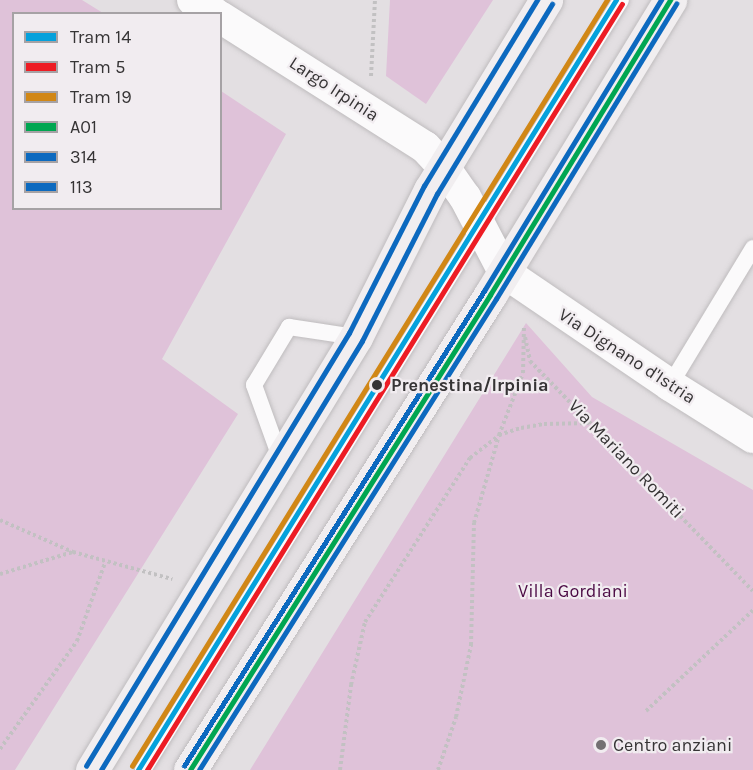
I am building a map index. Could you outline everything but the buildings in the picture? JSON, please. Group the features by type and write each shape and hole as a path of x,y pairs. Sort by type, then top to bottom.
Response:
{"main road":[{"path":"92,770 356,337 443,166 546,0"},
{"path":"190,770 504,272 670,0"}],"street":[{"path":"193,0 212,12"},
{"name":"Largo Irpinia","path":"222,18 425,147 443,166 465,197 504,272"},
{"name":"Via Dignano d'Istria","path":"504,272 670,385 753,437"}],"lane":[{"path":"143,770 621,0"},
{"path":"670,385 753,248"},
{"path":"281,461 254,385 289,327 356,337"}],"path":[{"path":"370,76 375,0"},
{"name":"Via Mariano Romiti","path":"523,315 530,361 753,591"},
{"path":"438,770 456,717 471,645 474,523 500,435 523,372 524,327"},
{"path":"340,770 351,685 366,622 470,458 500,435 544,424 591,423"},
{"path":"0,520 73,552 105,563 164,577"},
{"path":"0,574 73,552"},
{"path":"0,749 78,641 105,563"},
{"path":"646,711 753,610"}],"green space":[{"path":"0,0 82,0 101,12 12,12 12,210 222,210 222,92 286,134 162,359 238,414 15,770 0,770"},
{"path":"390,0 493,0 426,104 386,76"},
{"name":"Villa Gordiani","path":"526,323 592,397 753,490 753,770 250,770"}],"tram line":[{"name":"19","path":"132,766 607,0"},
{"name":"14","path":"138,770 616,0"},
{"name":"5","path":"147,770 622,4"}],"transit line":[{"name":"113","path":"86,766 349,333 424,186 537,0"},
{"name":"113","path":"184,766 484,291 661,0"},
{"name":"A01","path":"190,770 490,295 670,0"},
{"name":"314","path":"101,770 362,341 437,194 552,4"},
{"name":"314","path":"199,770 496,299 676,4"}],"place":[{"name":"Prenestina/Irpinia","path":"377,385"},
{"name":"Centro anziani","path":"601,745"}]}
